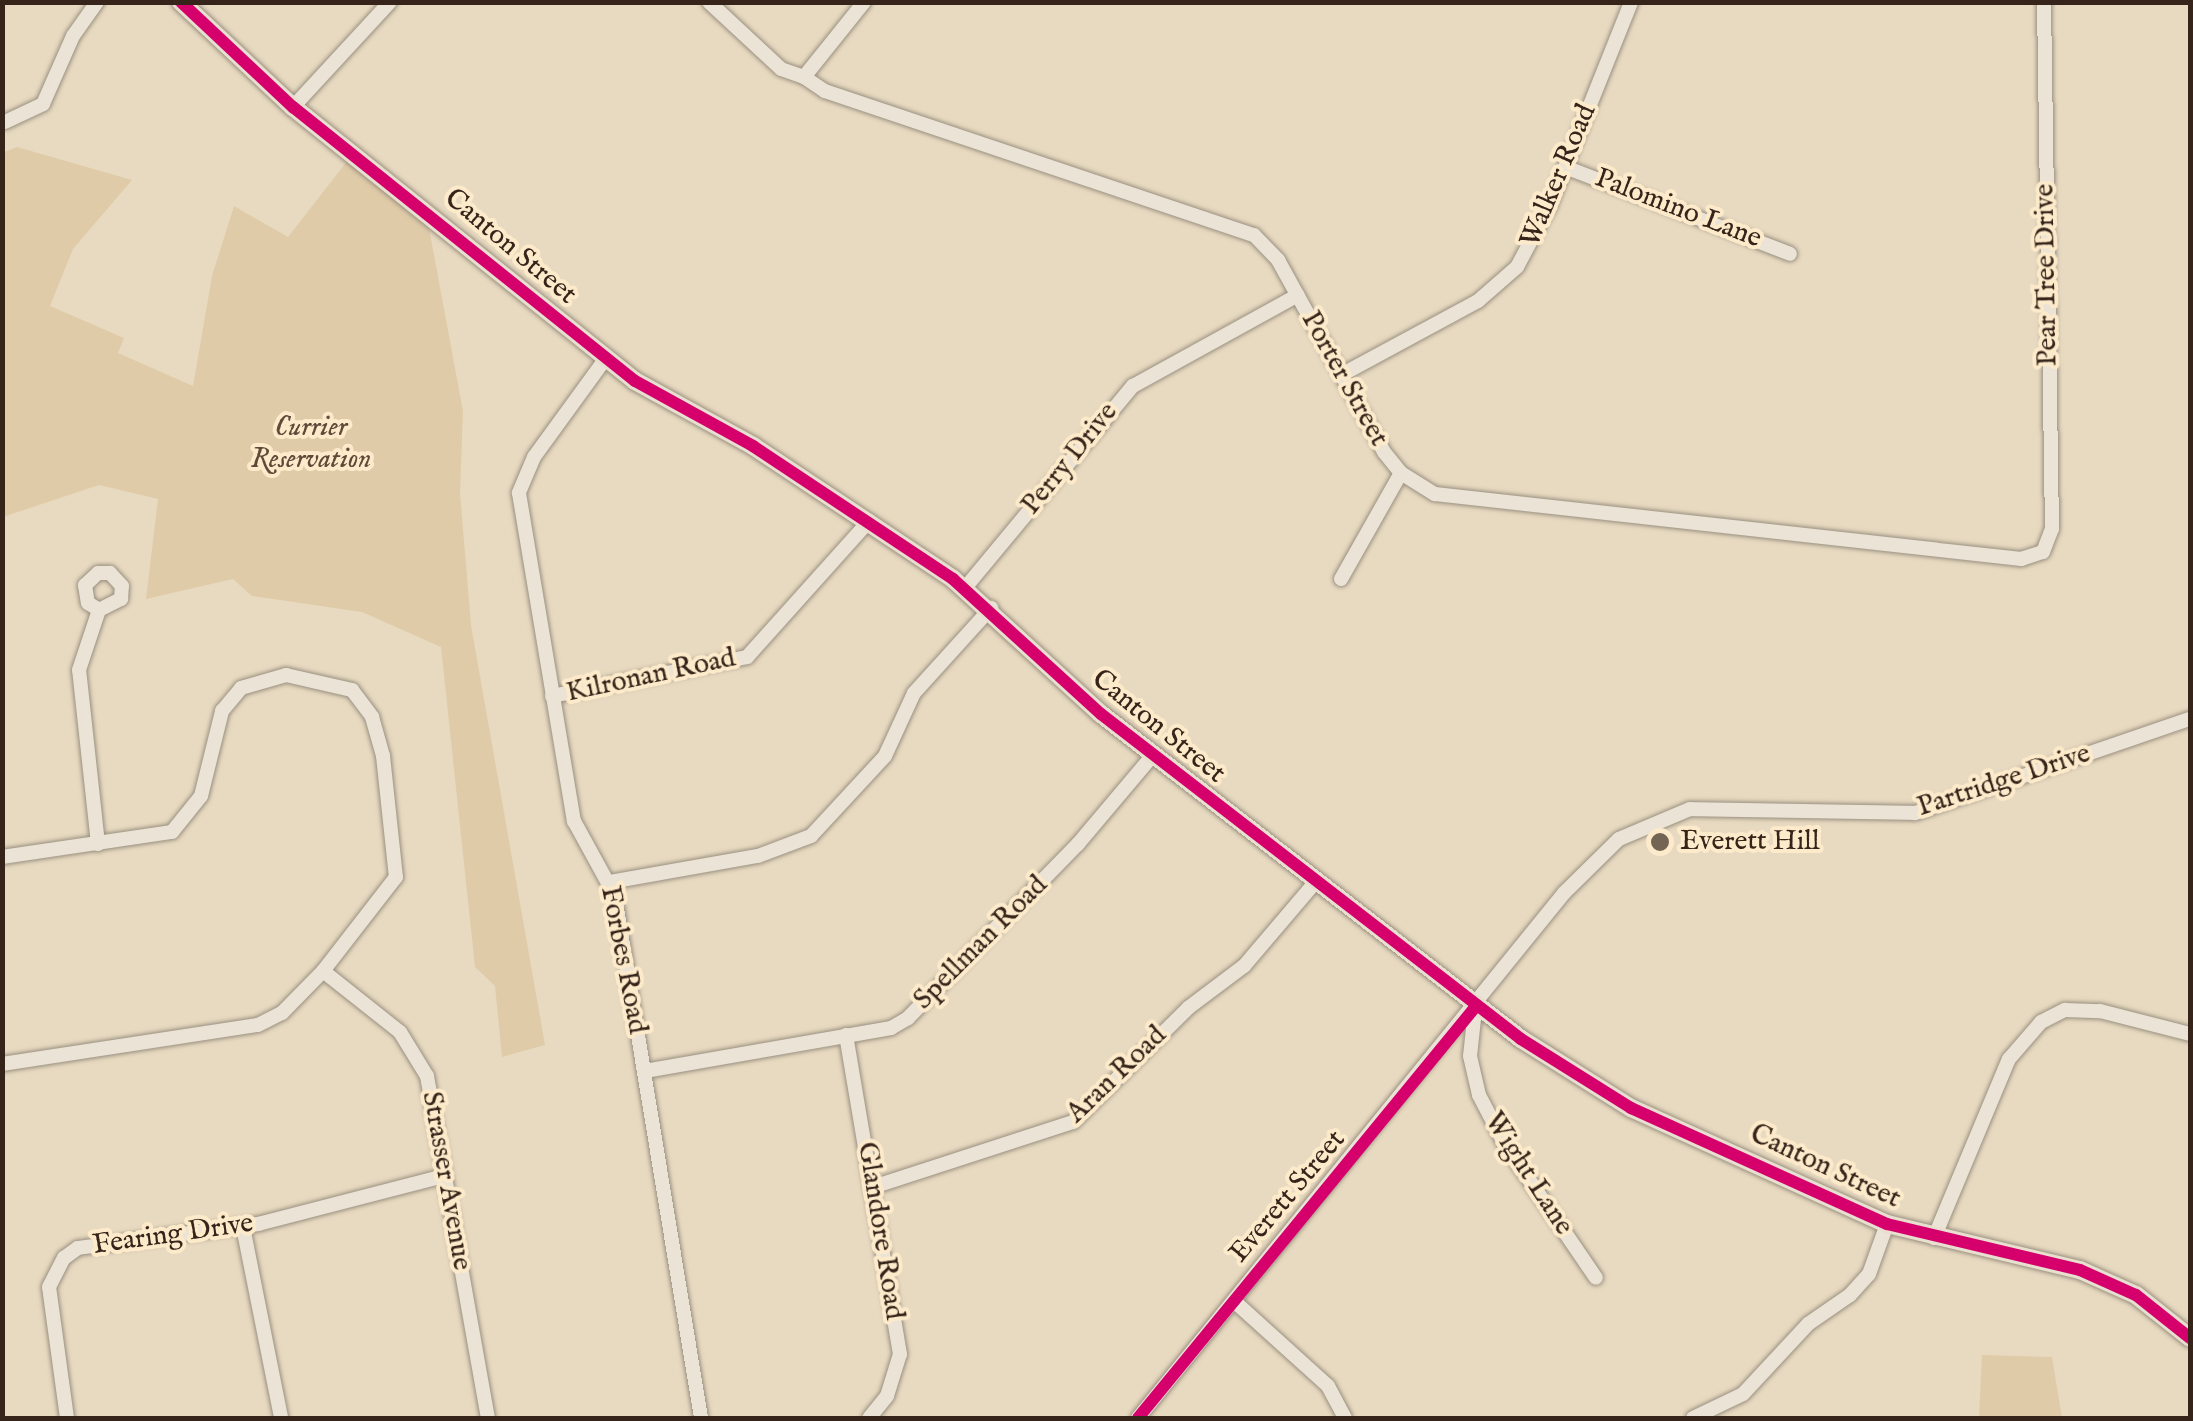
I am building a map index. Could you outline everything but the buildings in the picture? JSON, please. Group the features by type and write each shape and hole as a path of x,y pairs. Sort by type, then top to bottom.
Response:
{"main road":[{"name":"Canton Street","path":"181,2 293,107 606,358 658,397 754,446 965,588 991,608 1078,695 1313,884 1476,1006 1619,1102 1887,1224 2119,1285 2190,1338"}],"street":[{"path":"5,122 43,104 73,36 98,2"},
{"path":"293,107 390,2"},
{"name":"Porter Street","path":"708,2 781,69 826,91 1244,229 1270,250 1401,473 1447,498 2002,558 2033,557 2047,548"},
{"path":"804,77 864,2"},
{"name":"Walker Road","path":"1342,375 1502,283 1532,245 1631,2"},
{"name":"Pear Tree Drive","path":"2044,2 2047,548"},
{"name":"Palomino Lane","path":"1565,167 1790,254"},
{"name":"Perry Drive","path":"965,588 1133,386 1298,295"},
{"name":"Forbes Road","path":"606,358 534,457 518,492 574,821 610,882 701,1418"},
{"path":"1340,579 1401,473"},
{"name":"Kilronan Road","path":"552,696 747,657 869,521"},
{"path":"610,882 770,853 811,836 885,756 914,693 991,608"},
{"path":"98,844 79,670 99,610"},
{"path":"2,857 155,837 185,820 205,783 222,711 241,688 286,675 352,690 372,717 383,756 396,877 323,972 282,1013 258,1025 2,1064"},
{"name":"Partridge Drive","path":"1476,1006 1564,893 1604,851 1647,823 1709,808 1915,813 2190,719"},
{"name":"Spellman Road","path":"644,1071 891,1028 908,1018 1055,868 1153,755"},
{"name":"Aran Road","path":"873,1187 1073,1122 1188,1008 1244,966 1313,884"},
{"name":"Strasser Avenue","path":"323,972 413,1048 433,1096 488,1418"},
{"name":"Wight Lane","path":"1476,1006 1470,1056 1479,1095 1504,1143 1596,1278"},
{"name":"Everett Street","path":"1138,1418 1476,1006"},
{"path":"1934,1238 2009,1059 2042,1022 2065,1010 2100,1011 2190,1034"},
{"name":"Glandore Road","path":"846,1035 900,1354 887,1396 869,1418"},
{"name":"Fearing Drive","path":"67,1418 49,1287 64,1258 91,1244 243,1227 444,1176"},
{"path":"1693,1418 1744,1394 1808,1324 1850,1294 1869,1274 1887,1224"},
{"path":"243,1227 281,1418"},
{"path":"1234,1301 1328,1386 1345,1418"}],"green space":[{"name":"Currier Reservation","path":"17,147 132,180 73,249 50,306 124,338 118,353 193,386 212,276 234,206 288,237 348,160 429,228 463,411 460,493 471,625 545,1045 502,1057 495,986 475,967 441,647 362,612 252,596 233,579 146,599 158,499 99,485 3,517 2,153"},
{"path":"1982,1355 2052,1357 2062,1418 1979,1418"}],"cycle path":[{"path":"181,2 293,107 635,381 753,446 953,579 1101,714 1521,1039 1631,1108 1887,1224 2080,1270 2136,1295 2190,1338"},
{"path":"1138,1418 1476,1006"}],"place":[{"name":"Everett Hill","path":"1660,842"}]}
